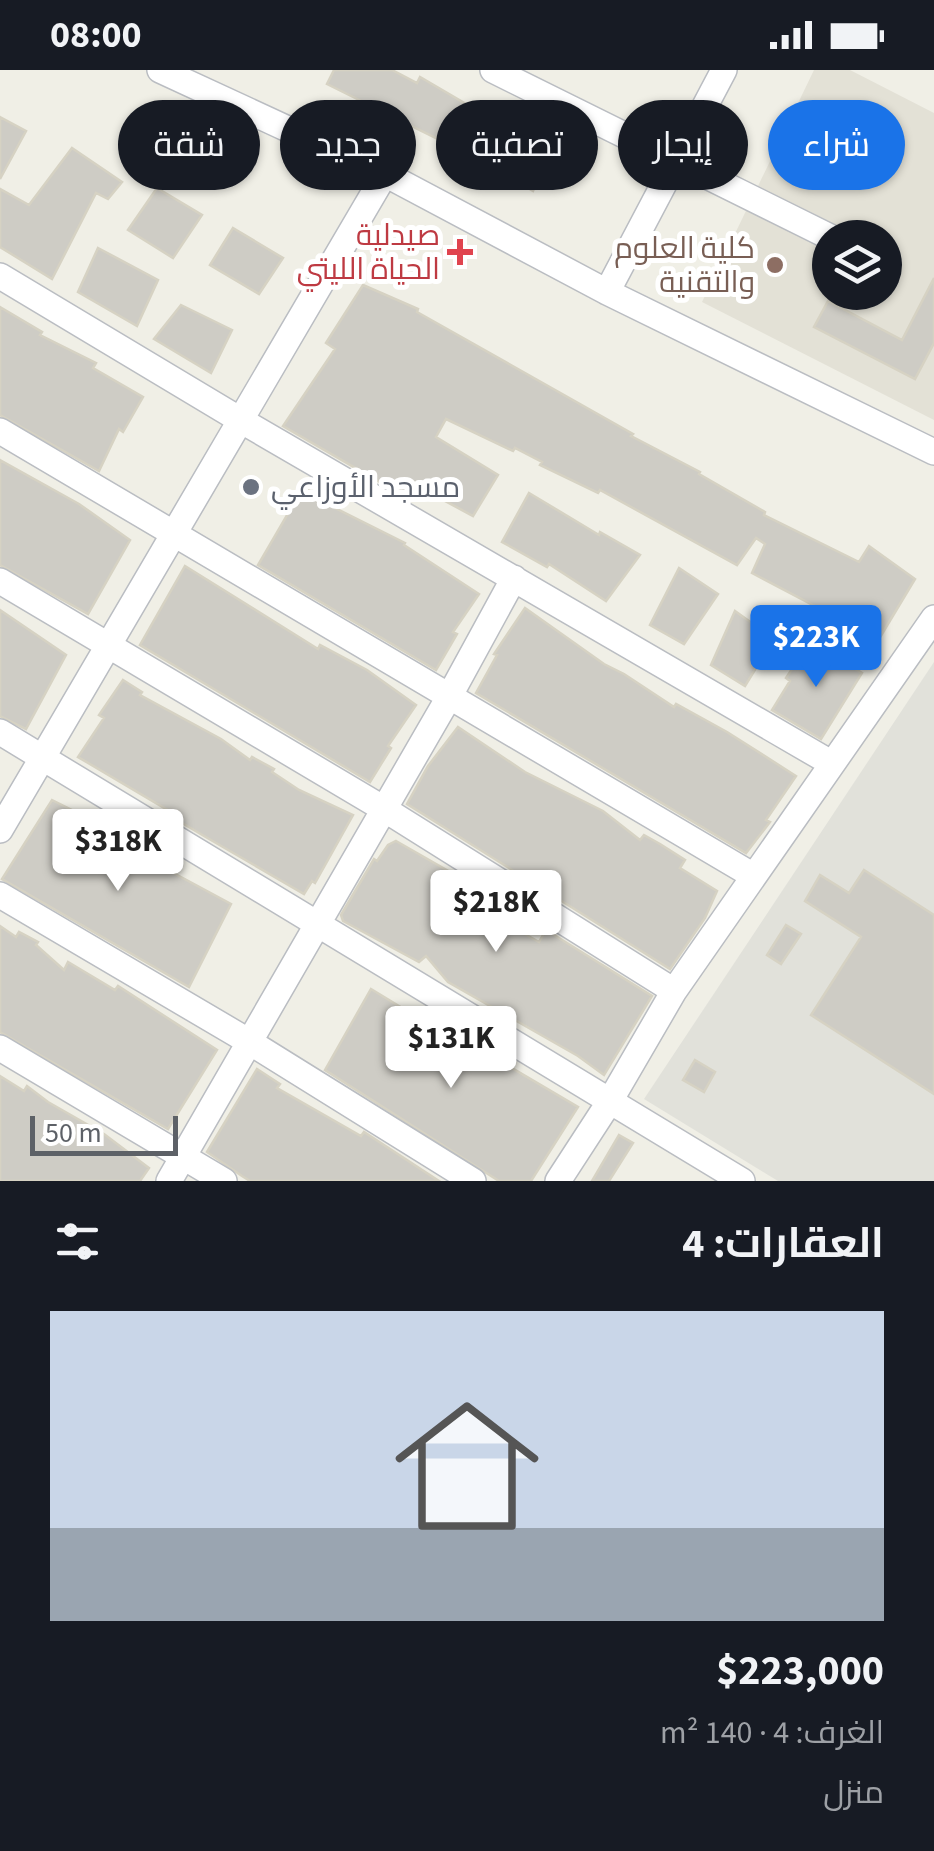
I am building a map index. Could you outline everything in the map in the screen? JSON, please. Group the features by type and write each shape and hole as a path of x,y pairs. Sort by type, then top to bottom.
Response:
{"street":[{"path":"492,70 618,131"},
{"path":"709,100 724,70"},
{"path":"175,73 280,124"},
{"path":"0,830 376,190"},
{"path":"415,190 607,292 934,452"},
{"path":"607,292 662,190"},
{"path":"737,190 812,228"},
{"path":"0,276 831,763"},
{"path":"0,431 752,875"},
{"path":"169,1181 514,578"},
{"path":"0,581 384,809 674,991"},
{"path":"558,1181 674,991 934,618"},
{"path":"0,732 742,1181"},
{"path":"0,895 248,1041 474,1181"},
{"path":"0,1048 224,1181"}],"shaded area":[{"name":"كلية العلوم والتقنية","path":"814,70 850,70 934,113 934,420 702,302 768,165 768,190 905,190 905,100 800,100"},
{"path":"934,662 934,1181 778,1181 644,1099"}],"building":[{"path":"334,70 392,70 417,83 420,77 459,100 436,100 436,138 416,128 416,100 359,100 327,84"},
{"path":"0,117 26,131 0,179"},
{"path":"72,148 118,179 118,187 108,199 96,193 52,279 0,247 0,189 29,205"},
{"path":"156,190 202,215 173,258 128,230"},
{"path":"233,228 283,258 259,294 210,265"},
{"path":"98,248 158,280 137,326 78,292"},
{"path":"934,278 934,343 915,379 814,327 823,310 845,310 902,340"},
{"path":"363,285 418,309 417,312 631,436 700,472 765,512 764,515 859,562 869,546 915,579 876,644 752,573 765,544 756,538 737,565 600,490 598,493 540,465 542,462 515,448 513,451 446,419 436,437 498,475 473,516 417,486 409,499 283,426 335,349 326,343"},
{"path":"181,305 232,330 211,373 154,339"},
{"path":"0,307 42,332 40,335 96,363 93,368 143,397 123,432 119,429 99,471 0,415"},
{"path":"0,460 79,504 130,540 88,614 0,565"},
{"path":"304,486 323,498 321,501 405,543 479,594 453,632 457,634 436,670 258,565"},
{"path":"529,493 640,555 606,601 549,564 547,567 502,542"},
{"path":"185,566 318,649 320,645 367,670 416,705 388,746 391,748 370,782 140,645"},
{"path":"679,568 718,594 684,644 650,625"},
{"path":"525,608 604,664 674,707 676,704 727,732 796,776 766,820 770,822 746,853 476,693 497,655 494,654"},
{"path":"0,610 66,655 26,729 0,716"},
{"path":"735,611 774,639 745,686 711,665"},
{"path":"810,642 862,673 821,739 772,710 790,681 786,678"},
{"path":"123,680 142,692 140,695 221,739 250,760 252,757 274,769 272,772 299,790 353,815 315,883 312,881 304,894 78,757 104,718 99,715"},
{"path":"458,727 525,772 603,811 640,840 644,835 660,844 685,860 680,868 717,891 705,918 670,969 407,804 428,766"},
{"path":"52,800 134,854 138,849 155,863 231,904 189,987 2,879"},
{"path":"396,841 499,900 497,904 515,915 509,925 539,942 546,930 652,996 604,1075 578,1056 448,982 426,956 419,962 343,921 341,915 374,859 377,861 388,845"},
{"path":"864,870 934,915 934,1094 811,1015 861,937 805,901 820,875 849,893"},
{"path":"786,925 801,934 781,964 767,955"},
{"path":"0,926 16,937 19,932 38,942 36,945 64,970 68,962 115,990 118,986 217,1050 168,1129 0,1032"},
{"path":"371,989 578,1107 531,1181 499,1181 325,1070"},
{"path":"695,1060 715,1072 704,1092 683,1080"},
{"path":"257,1069 280,1084 277,1088 361,1136 364,1132 439,1181 250,1181 207,1152"},
{"path":"0,1076 24,1091 27,1086 104,1134 149,1168 140,1181 0,1181"},
{"path":"619,1135 633,1143 609,1181 592,1181"}],"place":[{"name":"صيدلية الحياة الليتي","path":"460,252"},
{"name":"كلية العلوم والتقنية","path":"775,265"},
{"name":"مسجد الأوزاعي","path":"251,487"}]}
